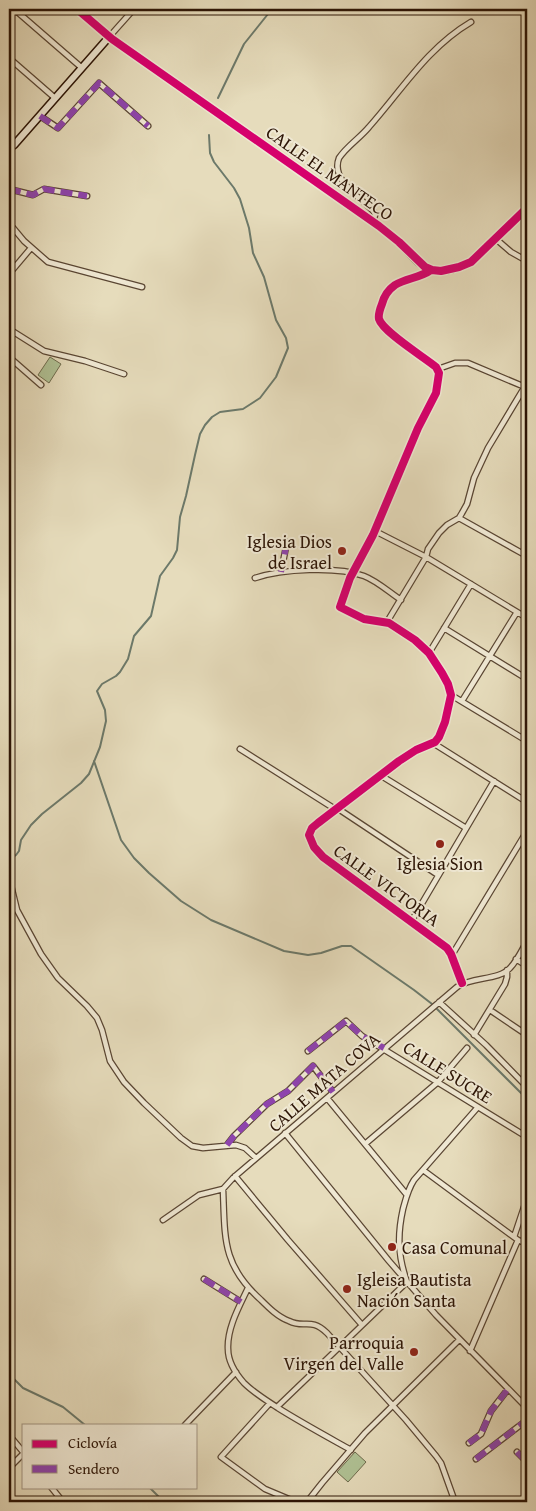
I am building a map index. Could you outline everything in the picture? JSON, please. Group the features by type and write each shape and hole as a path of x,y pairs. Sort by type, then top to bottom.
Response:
{"street":[{"path":"14,9 82,68"},
{"path":"77,9 109,36"},
{"path":"9,152 11,143 40,116 134,9"},
{"path":"373,222 376,215 374,212 342,179 338,164 339,158 368,128 434,50 447,38 471,22"},
{"name":"CALLE EL MANTECO","path":"109,36 373,222 431,270"},
{"path":"9,58 55,98"},
{"path":"40,116 58,128 99,83 148,126"},
{"path":"9,190 33,195 44,189 87,196"},
{"path":"527,208 478,257 467,264 441,271 431,270 420,276 400,282 390,289 384,298 378,314 381,322 438,369 439,377 436,393 418,428 375,531 353,574 340,607 364,619 387,622 402,630 429,654 448,684 451,694 441,733 438,740 433,744 527,802"},
{"path":"9,223 31,248 53,264 142,287"},
{"path":"496,239 510,252 527,261"},
{"path":"9,274 31,248"},
{"path":"9,329 44,351 85,361 124,374"},
{"path":"9,357 41,385"},
{"path":"387,622 426,557 428,548 447,525 459,518 488,448 526,387 468,363 454,363 438,369"},
{"path":"459,518 486,531 527,556"},
{"path":"375,531 426,557 527,618"},
{"path":"281,572 287,542"},
{"path":"255,578 281,572 313,570 353,574 366,577 400,600"},
{"path":"429,654 471,584"},
{"path":"462,701 517,612"},
{"path":"444,628 527,679"},
{"path":"451,694 527,741"},
{"name":"CALLE VICTORIA","path":"433,744 416,750 380,775 318,823 311,831 310,838 314,847 331,863 443,945 452,956 462,983"},
{"path":"240,749 438,875"},
{"path":"380,775 466,828"},
{"path":"411,922 494,781"},
{"path":"452,956 527,832"},
{"path":"9,877 17,910 41,954 58,978 97,1018 110,1061 118,1074 144,1103 192,1146 198,1148 227,1145 242,1146 256,1158"},
{"path":"474,1035 506,981 507,970 527,941"},
{"path":"516,959 527,966"},
{"name":"CALLE MATA COVA","path":"223,1190 235,1176 462,983 492,976 507,970"},
{"path":"439,1002 527,1087"},
{"path":"490,1010 527,1035"},
{"name":"CALLE SUCRE","path":"308,1051 346,1021 362,1036 527,1137"},
{"path":"365,1144 438,1082 467,1048"},
{"path":"227,1145 267,1104 288,1091 313,1066 333,1092"},
{"path":"327,1098 407,1195"},
{"path":"407,1282 402,1267 398,1236 410,1186 478,1107"},
{"path":"285,1133 407,1282 459,1340 527,1408"},
{"path":"423,1170 516,1239 527,1244"},
{"path":"235,1176 362,1325"},
{"path":"163,1220 198,1195 223,1190 225,1233 229,1255 248,1288 283,1318 294,1323 310,1323 318,1326 340,1346 436,1456 441,1464 455,1502"},
{"path":"470,1351 516,1239 527,1198"},
{"path":"204,1279 242,1302"},
{"path":"277,1407 407,1282"},
{"path":"248,1288 231,1326 228,1342 229,1358 236,1372 250,1388 270,1403 351,1450"},
{"path":"307,1502 351,1450 459,1340"},
{"path":"186,1424 236,1372"},
{"path":"469,1443 481,1434 491,1411 508,1389"},
{"path":"270,1403 221,1457 265,1489 296,1502"},
{"path":"476,1459 527,1420"},
{"path":"9,1435 22,1451"},
{"path":"517,1452 527,1462"},
{"path":"9,1468 22,1455"},
{"path":"52,1488 63,1502"}],"green space":[{"path":"50,357 61,364 49,383 38,375"},
{"path":"355,1452 366,1462 348,1482 337,1472"}],"waterway":[{"path":"218,98 244,44 272,9"},
{"path":"9,860 19,851 21,840 31,825 89,774 100,747 106,721 105,710 97,691 102,684 120,672 128,659 134,636 151,616 160,576 177,550 180,517 200,434 212,417 220,412 243,409 260,398 276,377 288,348 286,338 276,320 264,277 253,253 249,228 240,199 214,162 210,153 209,135"},
{"path":"94,761 121,840 134,858 181,901 211,920 284,951 308,955 342,946 351,946 432,1004"},
{"path":"437,1009 527,1099"},
{"path":"9,1374 23,1388 63,1407 84,1424"},
{"path":"150,1488 164,1502"}],"marked path":[{"path":"40,116 58,128 99,83 148,126"},
{"path":"9,189 33,195 44,189 87,196"},
{"path":"281,572 287,542"},
{"path":"308,1051 346,1021 362,1036 384,1048"},
{"path":"227,1145 267,1104 288,1091 313,1066 333,1092"},
{"path":"204,1279 241,1302"},
{"path":"469,1443 481,1434 491,1411 508,1389"},
{"path":"476,1459 527,1420"},
{"path":"517,1452 527,1462"}],"cycle path":[{"path":"77,9 112,39 379,226 425,267 441,271 471,262 527,208"},
{"path":"431,270 399,283 388,291 379,312 379,319 388,331 436,367 439,373 436,393 418,428 373,535 350,578 340,607 364,619 389,623 415,640 429,653 448,684 451,695 445,722 435,742 416,750 399,761 318,823 312,828 309,835 314,847 323,857 447,948 462,983"}],"place":[{"name":"Iglesia Dios de Israel","path":"342,551"},
{"name":"Iglesia Sion","path":"440,844"},
{"name":"Casa Comunal","path":"392,1247"},
{"name":"Igleisa Bautista Nación Santa","path":"347,1289"},
{"name":"Parroquia Virgen del Valle","path":"414,1352"}]}
